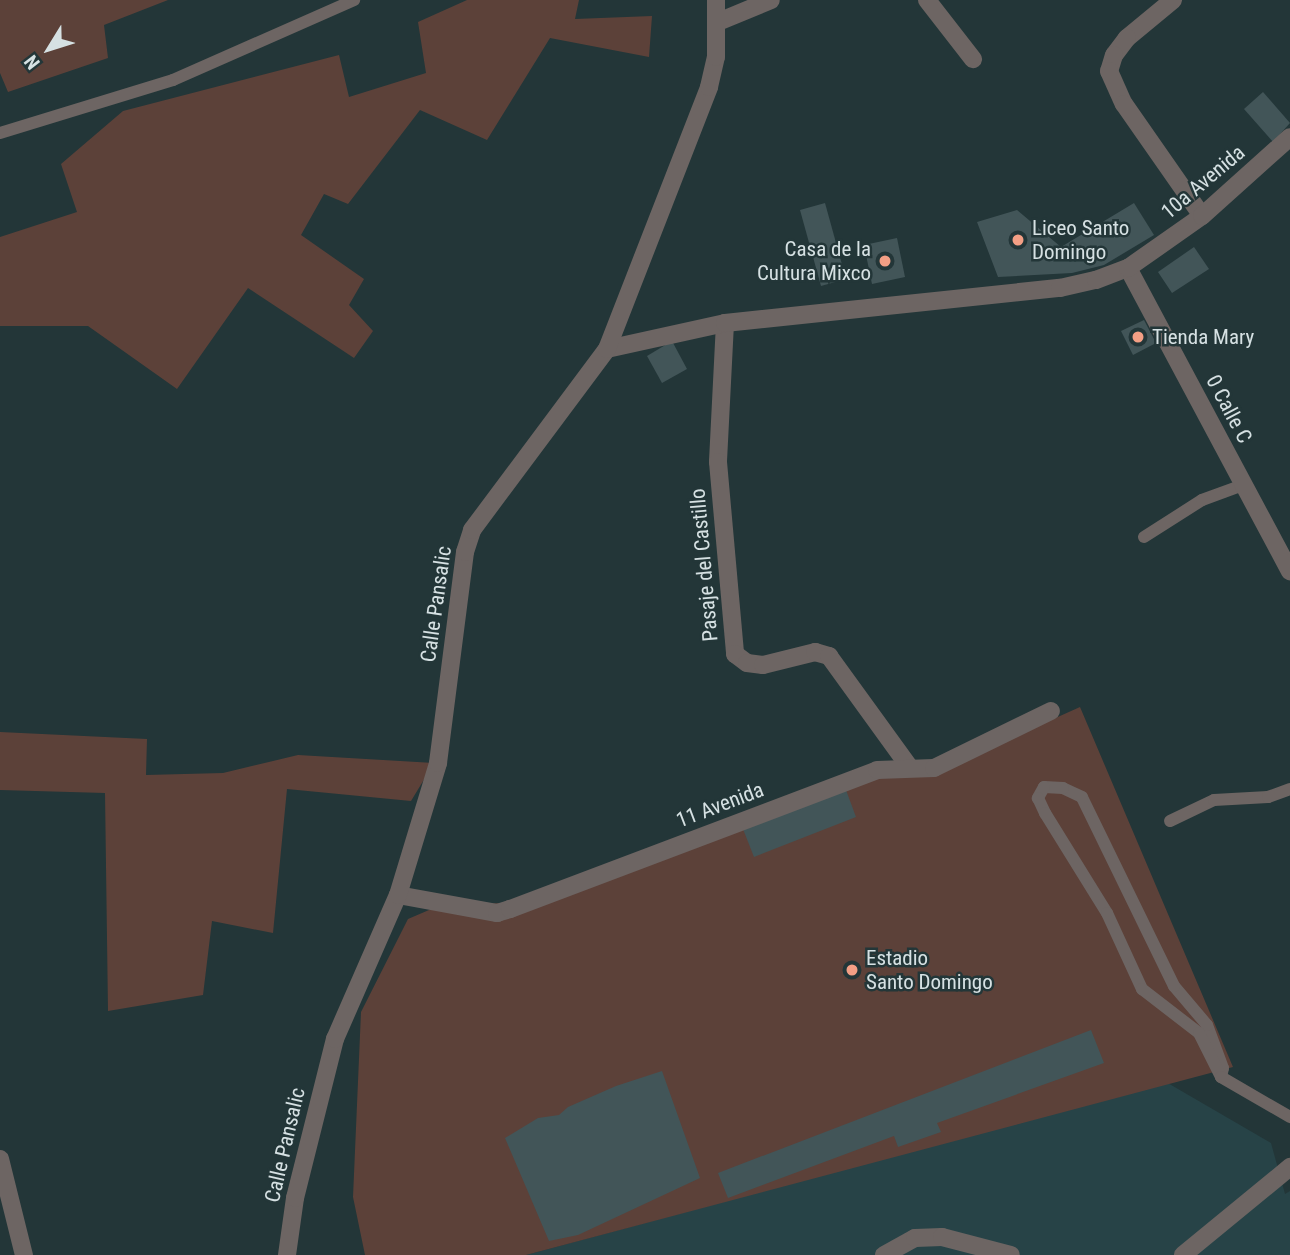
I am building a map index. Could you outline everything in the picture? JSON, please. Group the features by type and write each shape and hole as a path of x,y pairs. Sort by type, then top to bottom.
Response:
{"street":[{"name":"Calle Pansalic","path":"286,1255 298,1185 335,1039 398,895 438,763 465,552 472,530 607,349 709,87 718,22 716,0"},
{"path":"718,22 771,0"},
{"path":"927,0 973,59"},
{"path":"1173,0 1127,38 1114,55 1110,71 1124,104 1202,216"},
{"name":"10a Avenida","path":"607,349 725,323 1060,288 1128,268 1202,216 1290,137"},
{"name":"0 Calle C","path":"1128,268 1288,564"},
{"name":"Pasaje del Castillo","path":"725,323 718,462 735,654 747,663 763,664 816,652 829,656 908,765"},
{"name":"11 Avenida","path":"398,895 496,913 877,770 908,765 934,768 1051,711"},
{"path":"0,1159 24,1255"},
{"path":"1183,1255 1290,1167"},
{"path":"884,1255 915,1238 942,1237 1010,1255"}],"lane":[{"path":"0,133 150,89 354,0"},
{"path":"1144,537 1202,500 1243,485"},
{"path":"1221,1077 1223,1068 1207,1026 1174,986 1082,797 1062,788 1044,787 1038,798 1045,813 1107,913 1142,989 1199,1033 1221,1077 1290,1117"},
{"path":"1170,821 1214,800 1268,797 1290,789"}],"shaded area":[{"path":"0,0 168,0 104,25 108,58 8,92 0,73"},
{"path":"467,0 579,0 575,19 652,16 649,57 550,38 487,140 420,110 348,204 324,194 301,235 364,279 349,305 373,331 354,358 248,288 177,389 88,326 0,326 0,237 77,212 61,164 123,111 339,55 349,97 426,73 418,22"},
{"path":"1080,707 1233,1067 526,1255 365,1255 353,1197 361,1012 408,919 436,907 501,903 578,884 887,761 944,768"},
{"path":"0,732 147,739 146,775 223,773 298,755 434,763 411,801 287,789 273,933 212,921 203,995 108,1011 105,793 0,790"},
{"path":"1166,1082 1271,1143 1285,1194 1290,1191 1290,1255 526,1255"}],"building":[{"path":"1263,92 1290,123 1273,142 1244,109"},
{"path":"825,203 846,279 821,286 800,210"},
{"name":"Liceo Santo Domingo","path":"1134,203 1154,235 1104,265 1072,273 998,277 977,222 1017,210 1061,247"},
{"name":"Casa de la Cultura Mixco","path":"897,238 905,277 872,284 864,245"},
{"path":"1194,247 1209,269 1172,293 1158,272"},
{"name":"Tienda Mary","path":"1144,320 1156,343 1133,355 1121,331"},
{"path":"672,341 687,369 662,383 647,356"},
{"path":"846,790 856,817 754,857 743,829"},
{"path":"1091,1030 1104,1063 937,1123 941,1132 898,1147 894,1136 728,1198 718,1173"},
{"path":"662,1071 700,1178 578,1235 549,1241 505,1138 538,1118 559,1115 568,1107 616,1086"}],"place":[{"name":"Liceo Santo Domingo","path":"1018,240"},
{"name":"Casa de la Cultura Mixco","path":"885,261"},
{"name":"Tienda Mary","path":"1138,337"},
{"name":"Estadio Santo Domingo","path":"852,970"}]}
